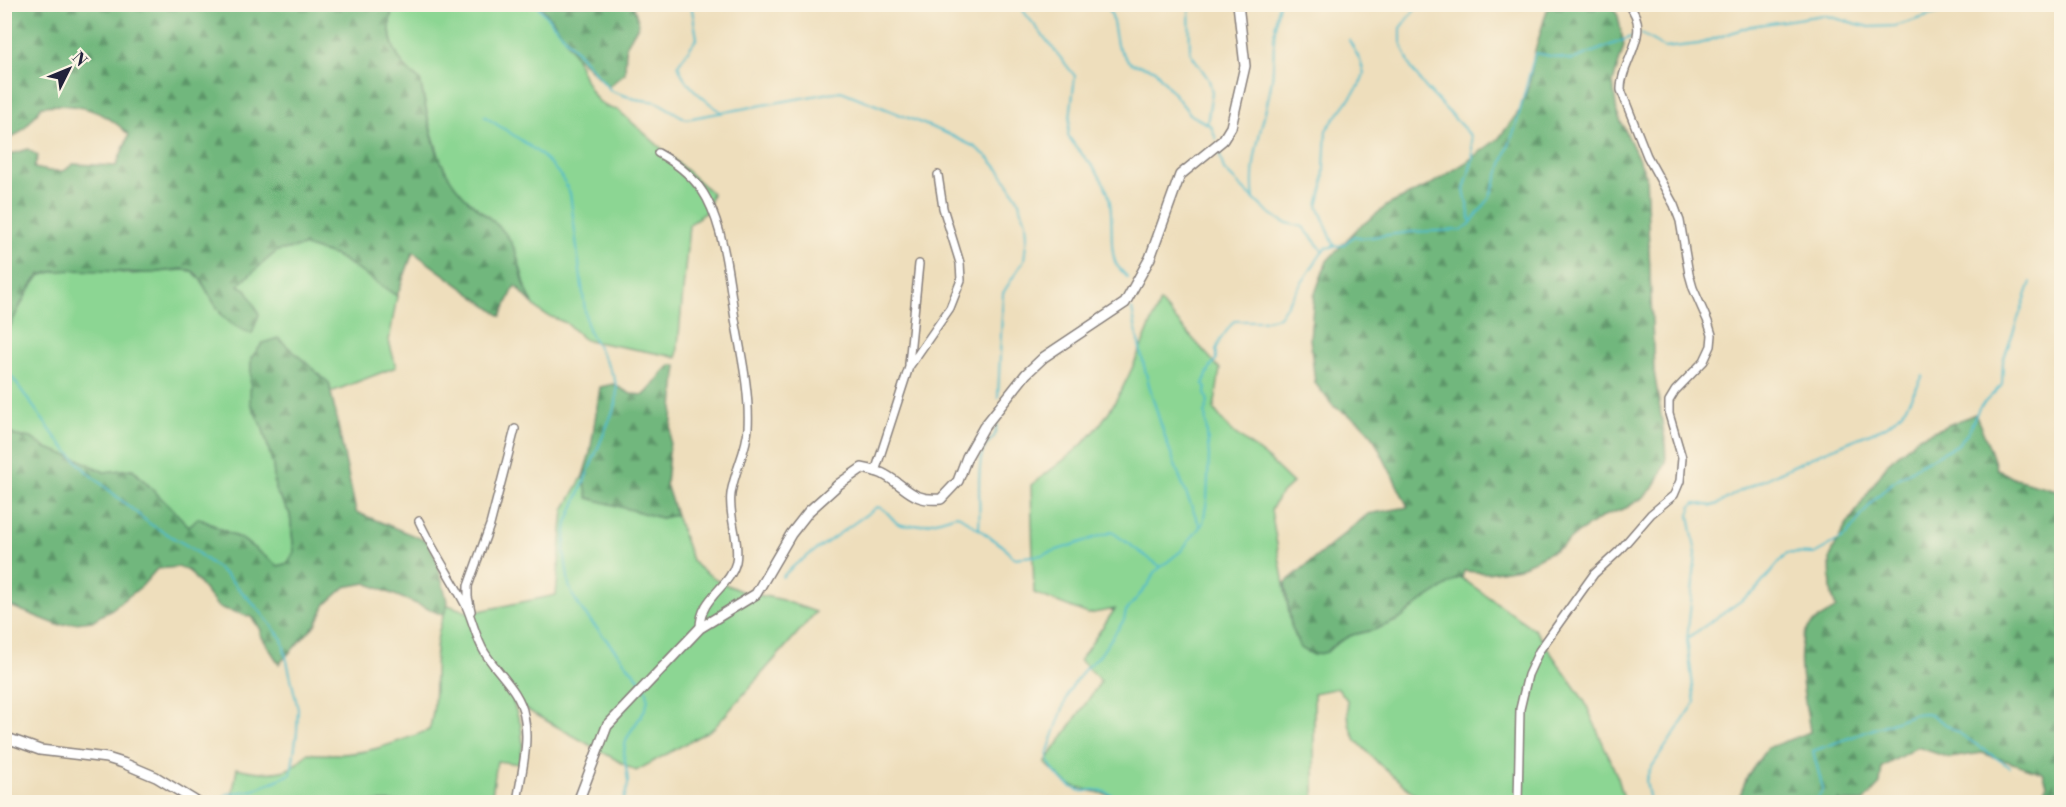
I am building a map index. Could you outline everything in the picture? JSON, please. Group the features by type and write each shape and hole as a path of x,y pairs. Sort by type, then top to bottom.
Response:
{"street":[{"path":"578,802 607,726 700,628 756,594 790,534 809,511 839,484 862,468 884,474 914,496 929,500 941,499 958,481 967,457 984,427 1026,374 1044,357 1125,303 1150,258 1180,175 1223,140 1231,127 1245,66 1238,4"},
{"path":"1518,802 1520,709 1528,675 1539,651 1594,574 1619,551 1651,514 1674,495 1680,481 1682,458 1669,414 1669,400 1704,361 1712,346 1710,328 1689,274 1677,213 1647,156 1621,90 1621,80 1638,37 1637,25 1628,4"},
{"path":"658,153 676,164 696,183 714,214 726,264 744,376 748,417 745,449 731,492 736,559 732,573 705,605 700,628"},
{"path":"909,367 950,308 961,280 960,263 943,208 938,175"},
{"path":"875,472 909,367 919,264"},
{"path":"472,621 468,586 490,525 515,429"},
{"path":"419,521 472,621 484,653 513,690 523,709 525,754 517,802"},
{"path":"4,737 40,750 107,758 131,766 156,777 197,802"}],"green space":[{"path":"5,4 394,5 390,27 394,47 404,65 420,80 434,141 445,170 463,195 495,222 509,239 533,304 515,286 501,316 413,252 397,296 334,255 304,246 277,251 238,285 246,289 259,314 252,334 225,318 200,278 190,270 179,269 153,273 76,270 47,273 38,277 25,296 5,337 5,156 28,149 38,156 34,168 49,171 64,171 73,164 116,166 129,135 120,126 100,114 78,107 55,105 42,106 21,131 5,139"},
{"path":"394,5 540,5 568,44 589,87 600,102 618,110 712,193 708,210 689,225 677,357 585,340 566,323 542,313 534,305 527,291 515,249 494,222 463,196 441,162 420,80 404,65 391,37 391,16"},
{"path":"540,5 633,5 639,24 626,46 625,73 608,87 575,55"},
{"path":"1553,5 1612,5 1618,16 1624,46 1613,82 1617,113 1646,175 1654,371 1665,440 1666,462 1655,486 1644,497 1626,508 1604,516 1562,546 1519,568 1488,573 1464,571 1462,578 1460,577 1420,603 1400,619 1374,630 1352,635 1336,643 1327,652 1314,655 1300,648 1291,625 1285,583 1368,514 1408,507 1372,435 1359,421 1333,406 1315,383 1310,338 1314,296 1327,261 1357,229 1388,205 1430,185 1499,138 1520,110 1529,85 1534,54 1547,10"},
{"path":"304,246 334,255 397,296 389,341 396,367 331,392 329,383 250,402 263,429 273,465 276,490 290,514 294,552 288,563 278,566 243,540 199,518 189,527 133,469 104,472 78,459 46,448 31,438 15,436 5,427 4,337 39,276 59,270 103,270 131,274 192,271 200,279 222,316 251,334 259,314 237,285 277,251"},
{"path":"1160,302 1220,369 1214,409 1229,429 1265,456 1293,483 1279,496 1271,510 1291,625 1300,648 1317,653 1326,651 1350,636 1392,623 1430,595 1460,577 1535,630 1585,702 1618,778 1625,802 1424,802 1380,765 1356,740 1349,724 1347,700 1338,688 1314,693 1314,802 1134,802 1069,785 1045,763 1101,681 1080,660 1115,609 1088,614 1034,593 1031,485 1083,443 1108,413 1133,367"},
{"path":"278,338 329,383 356,512 427,541 437,560 448,605 443,615 366,583 345,587 326,604 316,624 279,664 260,634 261,630 251,617 218,607 189,571 178,567 157,569 142,586 92,621 58,625 5,604 4,427 15,436 31,438 46,448 78,459 104,472 132,469 189,526 198,518 243,540 278,566 288,563 294,552 290,514 275,490 273,465 263,429 250,402 251,358 263,343"},
{"path":"671,365 677,365 666,484 676,515 661,518 588,498 583,476 590,453 600,387 613,384 631,394 644,395"},
{"path":"1975,414 1997,469 2015,479 2061,491 2061,802 2039,802 2047,784 2043,773 1982,753 1950,758 1917,747 1882,767 1880,784 1863,802 1737,802 1748,775 1767,748 1810,732 1802,678 1801,649 1809,627 1836,608 1831,591 1830,557 1842,532 1887,464 1919,437"},
{"path":"583,476 588,498 661,518 676,515 692,560 720,582 743,592 779,599 816,612 714,728 636,771 513,702 521,725 523,744 519,764 497,761 491,802 231,802 237,768 257,772 277,772 292,767 308,753 357,752 382,747 429,730 433,714 438,637 441,621 448,605 470,613 556,595 564,510"}],"waterway":[{"path":"536,4 611,91 635,99 657,102 686,119 841,91 946,133 975,147 989,158 1018,199 1026,222 1027,236 1024,260 1003,293 998,397"},
{"path":"691,4 697,38 678,65 690,86 721,112"},
{"path":"1021,4 1024,12 1075,76 1068,135 1100,176 1108,193 1114,256 1116,264 1128,278"},
{"path":"1107,4 1112,16 1117,45 1128,61 1154,69 1191,115 1211,126 1216,139"},
{"path":"1189,4 1190,52 1209,80 1212,92 1207,124"},
{"path":"1254,199 1253,169 1272,79 1274,32 1279,4"},
{"path":"1419,4 1401,28 1401,42 1411,68 1425,87 1471,136 1473,158 1464,190 1471,222"},
{"path":"1640,33 1665,48 1699,44 1751,26 1823,15 1869,27 1895,26 1941,12 1955,4"},
{"path":"1123,802 1105,792 1082,791 1067,784 1052,769 1048,751 1069,691 1084,670 1100,655 1124,620 1126,611 1156,571 1181,551 1203,523 1207,500 1209,455 1205,412 1208,402 1206,387 1203,384 1216,360 1216,350 1220,340 1234,321 1262,321 1279,317 1326,248 1343,245 1354,236 1364,238 1411,232 1462,230 1470,224 1489,199 1515,129 1535,53 1572,60 1634,36"},
{"path":"1335,247 1318,206 1323,186 1326,130 1360,85 1364,73 1349,40"},
{"path":"484,116 545,158 555,168 570,193 588,329 614,377 617,388 616,404 567,523 564,550 569,585 584,613 640,680"},
{"path":"1219,152 1224,170 1264,209 1283,222 1303,227 1323,251"},
{"path":"1689,637 1755,591 1787,553 1814,554 1846,536 1873,501 1890,484 1919,465 1957,445 1967,434 1979,408 2002,385 2003,361 2031,282"},
{"path":"1132,309 1159,420 1200,526"},
{"path":"4,366 56,438 87,472 150,524 191,548 226,575 260,611 282,639 298,709 291,774 254,790 227,794 219,802"},
{"path":"1650,802 1646,781 1649,771 1695,703 1687,640 1696,554 1689,515 1692,506 1695,503 1712,506 1718,504 1738,492 1821,453 1885,427 1903,412 1923,376"},
{"path":"979,528 980,463 985,447 995,435 997,417"},
{"path":"782,577 796,564 877,507 904,526 960,516 1004,547 1014,558 1042,555 1112,532 1161,567"},
{"path":"623,802 628,784 624,757 626,741 645,709 648,696 646,689"},
{"path":"1816,802 1823,789 1813,751 1915,714 1923,713 1933,716 2010,767"}]}
